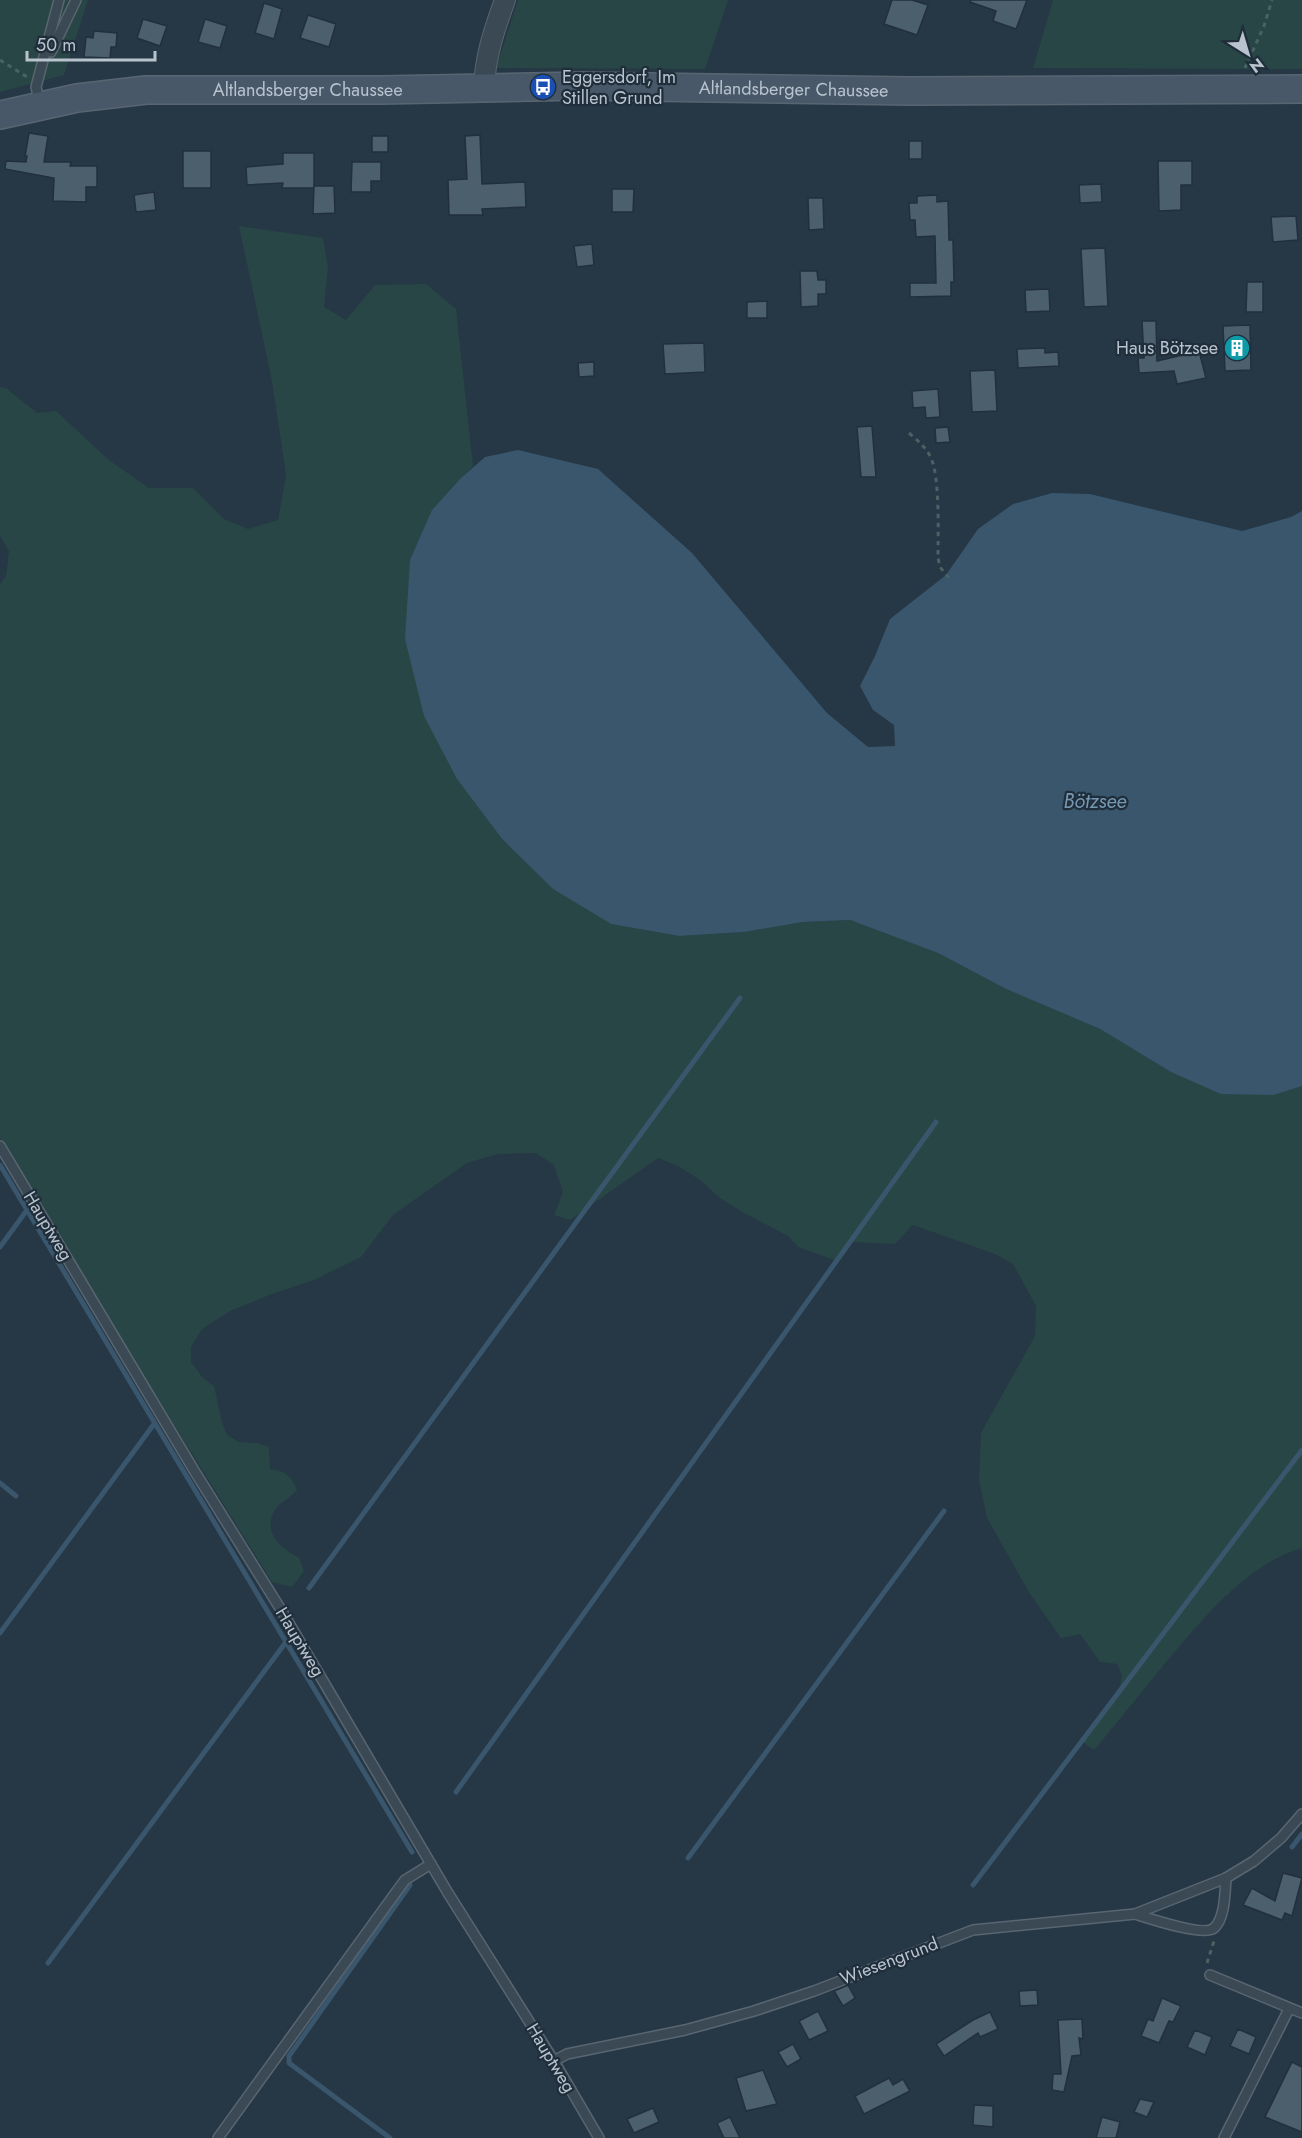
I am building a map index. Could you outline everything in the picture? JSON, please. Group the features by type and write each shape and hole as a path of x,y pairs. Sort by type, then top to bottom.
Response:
{"main road":[{"name":"Altlandsberger Chaussee","path":"0,115 38,96 146,90 580,86 903,91 1302,90"}],"street":[{"path":"484,88 484,70 489,45 505,0"}],"lane":[{"path":"38,96 59,0"},
{"path":"44,64 76,0"},
{"name":"Hauptweg","path":"0,1146 177,1442 289,1623 431,1864 554,2061 599,2138"},
{"name":"Wiesengrund","path":"554,2061 567,2054 685,2030 754,2011 814,1991 973,1930 1135,1914 1227,1878 1254,1861 1281,1838 1302,1814"},
{"path":"218,2138 405,1880 431,1864"},
{"path":"1135,1914 1193,1929 1210,1931 1216,1928 1224,1906 1227,1878"},
{"path":"1210,1975 1302,2013"},
{"path":"1224,2138 1289,2009"}],"path":[{"path":"1242,90 1243,73 1264,26 1272,0"},
{"path":"0,60 30,79 38,96"},
{"path":"909,433 922,443 937,475 938,558 940,567 949,578"},
{"path":"1210,1975 1205,1968 1216,1937 1216,1928"}],"green space":[{"path":"0,0 88,0 64,75 0,92"},
{"path":"518,0 728,0 705,69 496,68"},
{"path":"1053,0 1302,0 1302,69 1033,68"},
{"path":"239,226 323,238 328,268 324,307 346,320 375,285 426,284 456,309 473,466 432,510 503,840 553,889 611,924 679,936 744,932 803,922 850,920 938,953 1006,989 1100,1029 1171,1072 1274,1095 1302,1086 1302,1548 1281,1556 1261,1568 1222,1600 1188,1636 1094,1750 1081,1741 1118,1693 1122,1676 1117,1664 1100,1662 1080,1634 1061,1638 1030,1594 987,1518 979,1480 981,1433 1035,1336 1036,1306 1013,1264 995,1254 913,1225 895,1244 850,1242 834,1260 798,1247 788,1236 720,1198 700,1180 678,1166 658,1158 570,1220 554,1215 563,1192 554,1165 536,1153 498,1154 467,1163 393,1215 361,1257 314,1280 230,1311 202,1329 191,1347 191,1362 203,1378 214,1386 227,1435 239,1442 257,1443 269,1447 270,1469 287,1475 295,1485 297,1490 279,1505 271,1521 274,1536 284,1548 299,1557 304,1571 292,1587 272,1582 130,1354 0,1138 0,584 6,576 9,551 0,536 0,387 6,388 37,413 56,411 109,460 149,488 193,488 224,519 248,529 278,520 286,475 272,381"}],"water":[{"name":"Bötzsee","path":"518,450 598,469 692,553 827,713 868,747 895,746 894,725 873,710 860,686 890,619 946,575 978,529 1013,504 1052,493 1090,494 1242,531 1291,517 1302,511 1302,1086 1274,1095 1221,1094 1171,1072 1100,1029 1006,989 938,953 850,920 803,922 744,932 679,936 611,924 553,889 503,840 457,779 424,716 405,639 410,560 432,510 461,478 485,457"}],"building":[{"path":"892,0 912,0 928,5 917,35 884,24"},
{"path":"971,0 1027,0 1016,29 993,21 996,11 970,2"},
{"path":"264,3 282,9 274,39 255,33"},
{"path":"308,15 336,24 329,47 300,38"},
{"path":"143,19 167,26 160,46 137,38"},
{"path":"205,19 227,26 220,48 198,42"},
{"path":"94,31 117,33 116,47 111,47 110,58 84,57 86,37 93,38"},
{"path":"29,133 48,136 44,162 71,162 70,166 97,166 97,187 86,187 86,202 53,201 54,178 5,169 6,161 26,162"},
{"path":"480,135 482,184 525,182 526,207 482,209 483,215 449,215 448,180 467,179 465,136"},
{"path":"372,136 388,136 388,152 372,152"},
{"path":"909,141 922,141 922,159 909,159"},
{"path":"183,151 211,151 211,188 183,188"},
{"path":"283,153 314,153 314,188 282,188 283,183 247,185 246,167 283,164"},
{"path":"1158,161 1192,161 1192,185 1181,185 1181,210 1159,211"},
{"path":"352,162 381,162 381,181 371,181 371,192 351,192"},
{"path":"1101,184 1102,202 1080,203 1079,185"},
{"path":"314,186 334,186 335,213 313,214"},
{"path":"612,189 634,189 633,212 612,212"},
{"path":"154,192 156,210 136,212 134,195"},
{"path":"937,195 937,202 948,201 949,240 953,240 954,282 951,282 951,296 910,297 910,283 936,283 935,236 916,237 915,220 910,220 909,203 917,203 917,196"},
{"path":"808,198 823,198 824,229 809,230"},
{"path":"1296,216 1298,240 1273,242 1271,217"},
{"path":"592,244 594,265 577,267 574,246"},
{"path":"1105,248 1108,306 1084,307 1081,249"},
{"path":"800,271 817,271 818,280 826,280 826,294 818,294 818,306 801,307"},
{"path":"1247,282 1263,282 1263,312 1246,312"},
{"path":"1049,289 1050,311 1026,312 1025,290"},
{"path":"767,301 767,318 747,318 747,302"},
{"path":"1142,321 1156,321 1157,361 1199,351 1206,378 1177,384 1174,371 1139,373 1138,358 1144,358"},
{"name":"Haus Bötzsee","path":"1250,325 1251,370 1225,371 1223,326"},
{"path":"704,343 705,372 665,374 663,344"},
{"path":"1045,348 1045,353 1058,352 1059,366 1018,368 1017,349"},
{"path":"594,362 594,376 579,377 578,363"},
{"path":"995,370 997,411 972,412 970,371"},
{"path":"938,389 940,417 926,418 925,407 913,408 912,391"},
{"path":"872,426 876,477 861,477 857,427"},
{"path":"948,427 950,442 936,443 935,428"},
{"path":"1283,1873 1302,1878 1292,1916 1285,1913 1282,1920 1243,1905 1252,1888 1275,1901"},
{"path":"848,1985 855,1998 843,2006 834,1991"},
{"path":"1037,1990 1038,2005 1020,2006 1019,1991"},
{"path":"1162,1998 1181,2006 1173,2022 1169,2021 1159,2043 1141,2036 1148,2019 1153,2021"},
{"path":"818,2011 828,2031 809,2040 799,2021"},
{"path":"990,2012 998,2029 980,2037 978,2033 944,2056 936,2044"},
{"path":"1082,2019 1083,2039 1079,2038 1081,2055 1072,2056 1064,2092 1052,2090 1053,2074 1061,2074 1058,2020"},
{"path":"1238,2029 1256,2037 1249,2054 1230,2046"},
{"path":"1195,2030 1212,2037 1205,2055 1187,2047"},
{"path":"793,2044 801,2059 787,2067 778,2052"},
{"path":"1292,2062 1302,2067 1302,2132 1265,2117"},
{"path":"763,2070 777,2104 746,2111 736,2078"},
{"path":"889,2078 893,2085 903,2079 910,2091 864,2114 855,2096"},
{"path":"1140,2099 1154,2102 1147,2117 1134,2112"},
{"path":"974,2105 993,2106 993,2127 973,2125"},
{"path":"653,2108 659,2122 634,2133 627,2119"},
{"path":"730,2117 740,2138 724,2138 717,2123"},
{"path":"1102,2117 1120,2122 1116,2138 1096,2138"}],"waterway":[{"path":"309,1588 740,998"},
{"path":"456,1792 936,1122"},
{"path":"0,1165 412,1852"},
{"path":"0,1247 27,1210"},
{"path":"0,1633 154,1424"},
{"path":"973,1885 1302,1450"},
{"path":"0,1483 16,1496"},
{"path":"688,1858 944,1511"},
{"path":"48,1963 286,1642"},
{"path":"1292,1847 1302,1834"},
{"path":"390,2138 289,2063 289,2056 410,1885"}],"place":[{"name":"Eggersdorf, Im Stillen Grund","path":"543,87"},
{"name":"Haus Bötzsee","path":"1237,348"}]}
